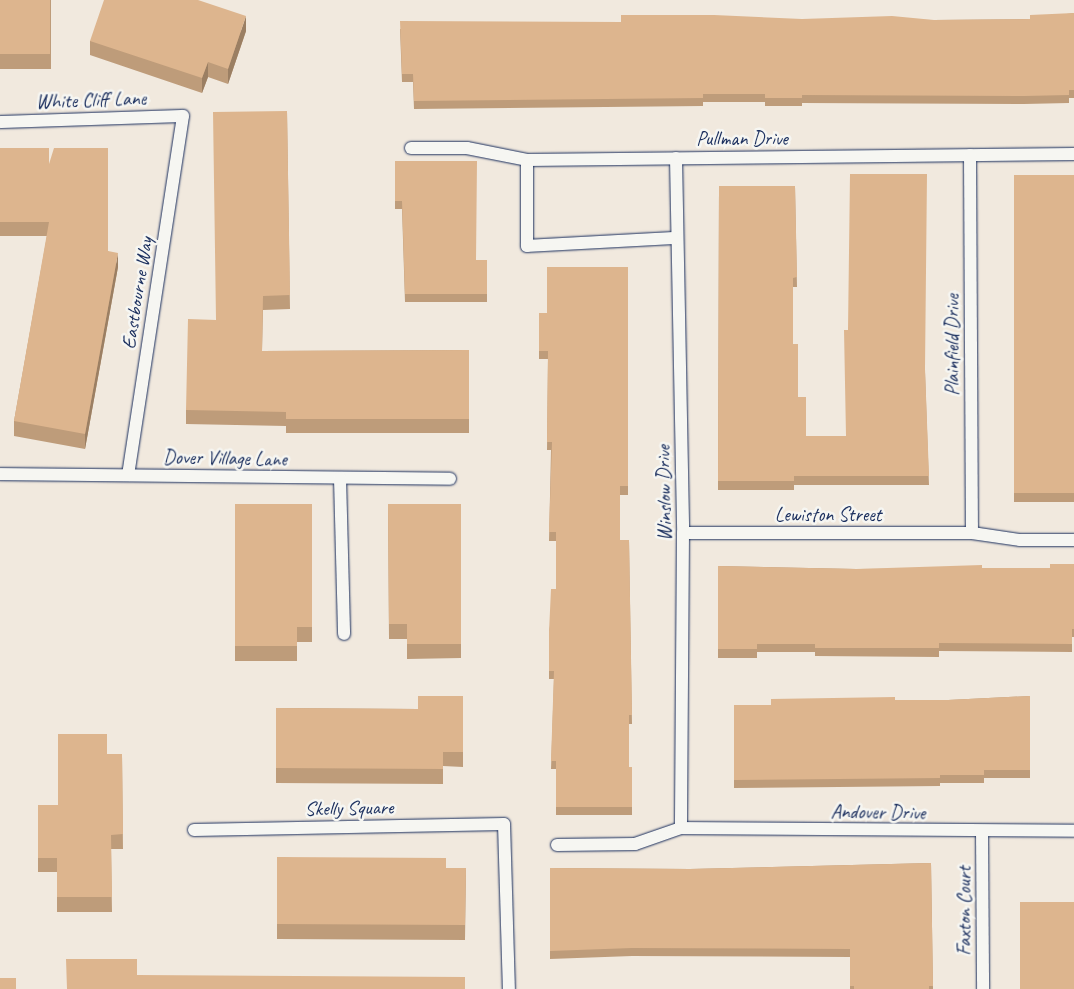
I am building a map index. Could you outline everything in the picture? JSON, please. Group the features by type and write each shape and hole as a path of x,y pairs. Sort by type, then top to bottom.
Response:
{"lane":[{"name":"White Cliff Lane","path":"0,122 183,116"},
{"name":"Eastbourne Way","path":"128,475 183,116"},
{"name":"Pullman Drive","path":"411,148 467,148 527,160 1074,154"},
{"name":"Plainfield Drive","path":"970,155 972,534"},
{"name":"Winslow Drive","path":"676,158 683,533 681,828"},
{"path":"527,160 527,246 678,238"},
{"name":"Dover Village Lane","path":"0,474 450,480"},
{"path":"340,478 344,634"},
{"name":"Lewiston Street","path":"683,533 972,534 1020,540 1074,540"},
{"name":"Skelly Square","path":"194,830 504,824 509,989"},
{"name":"Andover Drive","path":"557,845 634,844 681,828 1074,832"},
{"name":"Faxton Court","path":"982,832 983,989"}],"building":[{"path":"0,0 50,0 50,54 0,54"},
{"path":"104,0 198,0 246,16 228,69 208,62 202,78 90,41"},
{"path":"1074,13 1074,90 1069,90 1069,95 802,95 802,98 765,98 765,94 703,94 703,98 414,101 413,74 402,74 400,21 621,22 621,15 714,15 802,19 892,16 934,20 1030,19 1030,15"},
{"path":"287,111 290,295 263,296 262,351 469,350 469,419 286,419 286,412 186,410 188,319 216,320 213,112"},
{"path":"0,148 49,148 49,164 54,148 108,148 108,251 118,253 85,434 14,421 49,222 0,222"},
{"path":"395,161 477,161 476,260 487,260 487,294 405,294 402,201 395,201"},
{"path":"850,174 927,174 925,369 929,476 794,476 794,481 718,481 719,186 795,186 797,277 793,278 793,344 798,344 798,397 806,397 806,436 846,436 844,330 848,330"},
{"path":"1014,175 1074,175 1074,493 1014,493"},
{"path":"547,267 628,267 628,486 620,486 620,540 629,540 632,715 629,715 629,767 632,767 632,807 556,807 556,761 551,761 554,671 549,671 549,632 551,589 556,589 556,532 549,532 552,442 547,442 548,351 539,351 539,313 547,313"},
{"path":"235,504 312,504 312,627 297,627 297,646 235,646"},
{"path":"388,504 461,504 461,644 407,644 407,624 389,624"},
{"path":"1050,564 1074,564 1074,629 1072,629 1072,644 939,643 939,648 815,648 815,644 757,644 757,649 718,649 718,566 856,569 982,565 982,568 1050,568"},
{"path":"418,696 463,696 463,752 443,752 443,769 276,768 276,708 418,709"},
{"path":"1030,696 1030,770 984,770 984,775 940,775 940,778 734,780 734,705 771,705 771,699 895,697 895,700 948,700"},
{"path":"58,734 107,734 107,754 122,754 123,834 111,835 112,897 57,897 57,858 38,858 38,805 58,805"},
{"path":"277,857 446,858 446,868 466,868 465,925 277,924"},
{"path":"931,863 933,986 929,986 929,989 854,989 854,986 850,986 850,949 632,948 550,951 550,868 690,869"},
{"path":"1020,902 1074,902 1074,989 1020,989"},
{"path":"66,959 137,959 137,975 465,977 465,989 67,989"},
{"path":"0,978 16,978 16,989 0,989"}]}
